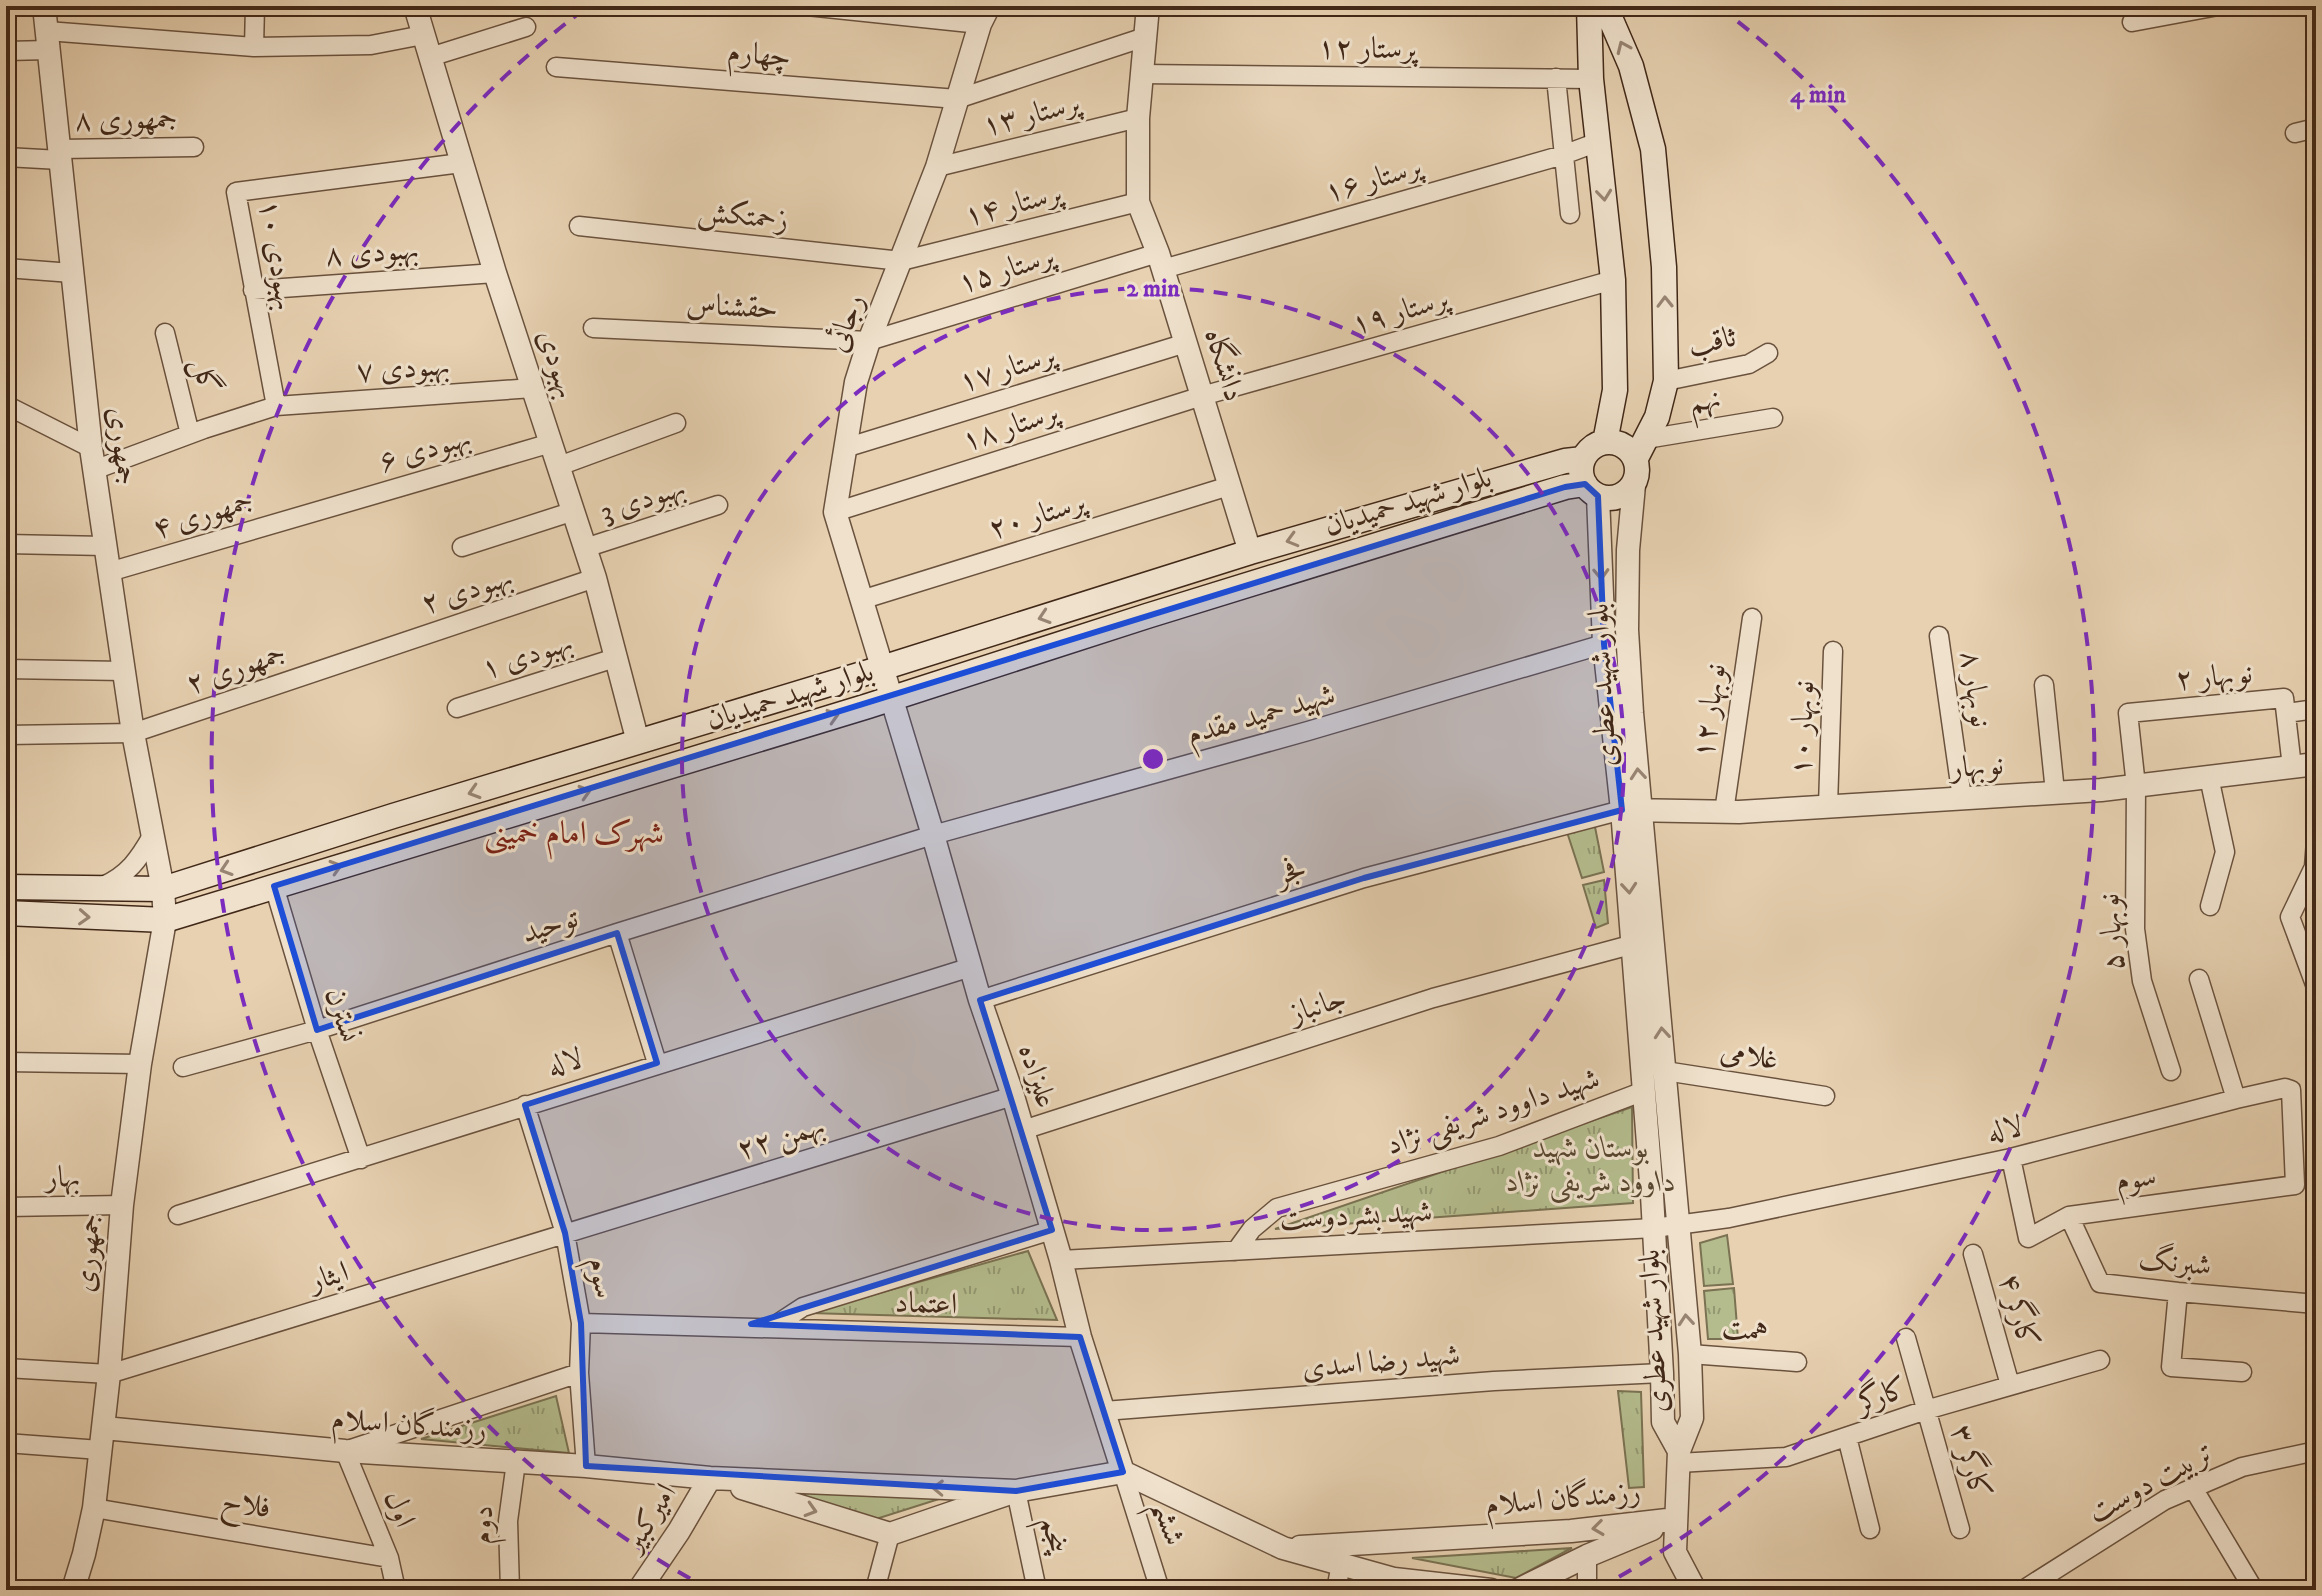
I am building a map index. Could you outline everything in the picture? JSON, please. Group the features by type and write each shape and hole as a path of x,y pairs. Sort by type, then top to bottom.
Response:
{"main road":[{"path":"1591,10 1591,79 1613,280 1615,390 1605,442"},
{"path":"1591,10 1631,66 1653,149 1664,267 1666,381 1657,417 1641,448 1634,485 1615,497 1591,490 1581,472 1588,451 1605,442 1641,448"},
{"name":"بلوار شهید حمیدیان","path":"6,887 163,889 1250,552 1565,461 1583,459"},
{"name":"بلوار شهید حمیدیان","path":"6,913 165,920 647,774 1565,487 1591,490"},
{"path":"1136,588 1147,616"},
{"path":"638,742 647,774"},
{"path":"393,816 405,846"}],"street":[{"name":"جمهوری","path":"44,6 92,459 133,733 163,889 165,920 140,1064 122,1205 109,1374 94,1508 73,1590"},
{"path":"254,47 255,6"},
{"name":"بهبودی","path":"415,6 495,273 595,578 638,742"},
{"path":"807,6 984,15"},
{"name":"دانشگاه","path":"1148,6 1138,118 1138,202 1161,261 1250,552"},
{"path":"2132,22 2218,6"},
{"name":"رجائی","path":"891,698 835,512 856,382 937,167 984,15"},
{"path":"430,57 526,27"},
{"path":"6,51 48,40 254,47 371,45 423,35"},
{"path":"957,99 1145,37"},
{"name":"چهارم","path":"556,67 957,99"},
{"name":"پرستار ۱۲","path":"1142,74 1591,79"},
{"path":"1556,78 1570,214"},
{"name":"پرستار ۱۳","path":"937,167 1138,118"},
{"path":"2295,133 2316,128"},
{"name":"پرستار ۱۶","path":"1161,261 1563,155 1598,142"},
{"name":"جمهوری ۸","path":"6,157 194,147"},
{"name":"بهبودی ۱۰","path":"276,406 236,192 461,163"},
{"name":"پرستار ۱۴","path":"901,261 1138,202"},
{"name":"زحمتکش","path":"579,226 901,261"},
{"name":"پرستار ۱۵","path":"869,341 1161,261"},
{"path":"6,268 72,273"},
{"name":"بهبودی ۸","path":"253,290 495,273"},
{"name":"پرستار ۱۹","path":"1202,396 1613,280"},
{"name":"حقشناس","path":"593,328 869,341"},
{"name":"گل","path":"165,333 190,434"},
{"name":"پرستار ۱۷","path":"845,448 1186,343"},
{"name":"ثاقب","path":"1666,381 1749,364 1768,353"},
{"name":"بهبودی ۷","path":"92,459 190,434 276,406 533,388"},
{"name":"پرستار ۱۸","path":"835,512 1202,396"},
{"path":"6,405 92,459"},
{"name":"نهم","path":"1641,448 1773,418"},
{"path":"559,466 676,423"},
{"name":"بهبودی ۶","path":"314,511 551,443"},
{"name":"بلوار شهید عطری","path":"1634,485 1628,550 1627,630 1632,713 1634,944 1654,1228 1663,1422 1678,1457"},
{"name":"پرستار ۲۰","path":"861,600 1229,486"},
{"name":"بلوار شهید عطری","path":"1591,490 1604,644 1632,809 1665,1071 1690,1354 1692,1418 1678,1457"},
{"name":"بهبودی 3","path":"585,548 718,505"},
{"name":"جمهوری ۴","path":"109,572 314,511"},
{"path":"462,547 574,511"},
{"path":"6,527 13,544 105,546"},
{"name":"بهبودی ۲","path":"357,658 595,578"},
{"name":"نوبهار ۱۲","path":"1724,812 1752,618"},
{"name":"نوبهار ۸","path":"1939,636 1962,798"},
{"name":"شهید حمید مقدم","path":"933,835 1308,731 1604,644"},
{"name":"نوبهار ۱۰","path":"1828,806 1833,651"},
{"name":"جمهوری ۲","path":"6,735 133,733 357,658"},
{"name":"بهبودی ۱","path":"457,708 615,658"},
{"path":"6,669 123,671"},
{"path":"2044,685 2055,792"},
{"name":"علیزاده","path":"891,698 980,1000 1013,1096 1080,1337 1123,1472"},
{"name":"نوبهار ۲","path":"2128,713 2284,698 2292,767"},
{"path":"2286,713 2316,709"},
{"name":"نوبهار ۵","path":"2128,713 2136,786 2135,929 2142,981 2171,1071"},
{"name":"نوبهار","path":"1632,809 1724,812 2055,792 2136,786 2316,764"},
{"path":"2209,777 2225,852 2210,906"},
{"name":"فجر","path":"980,1000 1364,878 1632,809"},
{"name":"توحید","path":"183,1067 317,1030 933,835"},
{"path":"98,888 119,879 138,862 152,836"},
{"path":"2316,841 2314,867 2290,917 2316,987"},
{"name":"نسترن","path":"274,886 317,1030 361,1159"},
{"path":"617,933 657,1063"},
{"name":"جانباز","path":"1023,1130 1433,998 1634,944"},
{"name":"لاله","path":"178,1215 971,967"},
{"path":"2199,979 2236,1099"},
{"path":"6,1062 140,1064"},
{"name":"غلامی","path":"1665,1071 1825,1096"},
{"name":"لاله","path":"1654,1228 1729,1218 2011,1158 2289,1088 2295,1143"},
{"name":"شهید داوود شریفی نژاد","path":"1236,1251 1252,1229 1277,1208 1499,1146 1644,1091"},
{"name":"۲۲ بهمن","path":"565,1233 1013,1096"},
{"name":"سوم","path":"525,1105 565,1233 581,1323 579,1373 586,1466"},
{"name":"سوم","path":"2011,1158 2028,1238 2069,1216 2295,1185 2295,1143"},
{"name":"بهار","path":"6,1207 122,1205"},
{"name":"شبرنگ","path":"2069,1216 2100,1283 2316,1304"},
{"name":"شهید بشردوست","path":"1061,1260 1654,1228"},
{"name":"اعتماد","path":"771,1328 815,1302 1052,1230"},
{"name":"ایثار","path":"109,1374 565,1233"},
{"name":"کارگر ۴","path":"1973,1254 2010,1385"},
{"path":"2178,1292 2171,1367 2242,1372"},
{"name":"اعتماد","path":"581,1323 1080,1337"},
{"name":"کارگر ۳","path":"1906,1338 1960,1529"},
{"name":"همت","path":"1690,1354 1797,1362"},
{"name":"کارگر","path":"1678,1457 1786,1457 1926,1410 2100,1360"},
{"path":"6,1368 109,1374"},
{"path":"345,1451 579,1373"},
{"name":"شهید رضا اسدی","path":"1104,1411 1494,1381 1662,1373"},
{"path":"1847,1437 1870,1529"},
{"path":"6,1443 102,1439"},
{"name":"رزمندگان اسلام","path":"102,1439 586,1466 710,1478 1016,1491"},
{"name":"اول","path":"345,1451 389,1558 396,1590"},
{"name":"تربیت دوست","path":"2023,1590 2165,1500 2242,1467 2316,1451"},
{"path":"1678,1457 1675,1552 1695,1590"},
{"name":"دوم","path":"510,1590 508,1521 516,1462"},
{"name":"رزمندگان اسلام","path":"710,1478 890,1534 1016,1491 1123,1472 1283,1548 1394,1579 1491,1590"},
{"name":"ششم","path":"1123,1472 1160,1590"},
{"name":"امیرکبیر","path":"647,1587 710,1478"},
{"path":"2193,1488 2254,1590"},
{"name":"پنجم","path":"1016,1491 1037,1590"},
{"name":"فلاح","path":"94,1508 389,1558"},
{"name":"رزمندگان اسلام","path":"1283,1548 1571,1531 1676,1519"},
{"name":"رزمندگان اسلام","path":"1518,1590 1587,1556 1676,1519"},
{"path":"875,1590 890,1534"},
{"path":"1587,1556 1587,1590"},
{"path":"1336,1590 1341,1564"}],"highlighted area":[{"path":"1585,484 1598,496 1604,644 1622,810 1364,878 980,1000 1052,1230 751,1324 1080,1337 1123,1472 1016,1491 586,1466 581,1323 565,1233 525,1105 657,1063 617,933 317,1030 274,886 1565,487"}],"green space":[{"path":"1594,822 1604,872 1582,878 1566,829"},
{"path":"1604,880 1608,923 1596,928 1583,885"},
{"name":"بوستان شهید داوود شریفی نژاد","path":"1632,1107 1633,1203 1275,1229"},
{"path":"1727,1235 1733,1284 1704,1286 1700,1243"},
{"path":"1028,1251 1057,1320 809,1313"},
{"path":"1734,1288 1738,1339 1708,1339 1704,1291"},
{"path":"1618,1391 1641,1392 1644,1487 1629,1488"},
{"path":"556,1396 569,1453 421,1439"},
{"path":"770,1487 961,1492 873,1520"},
{"path":"1572,1548 1516,1578 1412,1558"}],"district":[{"name":"شهرک امام خمینی","path":"574,834"}]}
